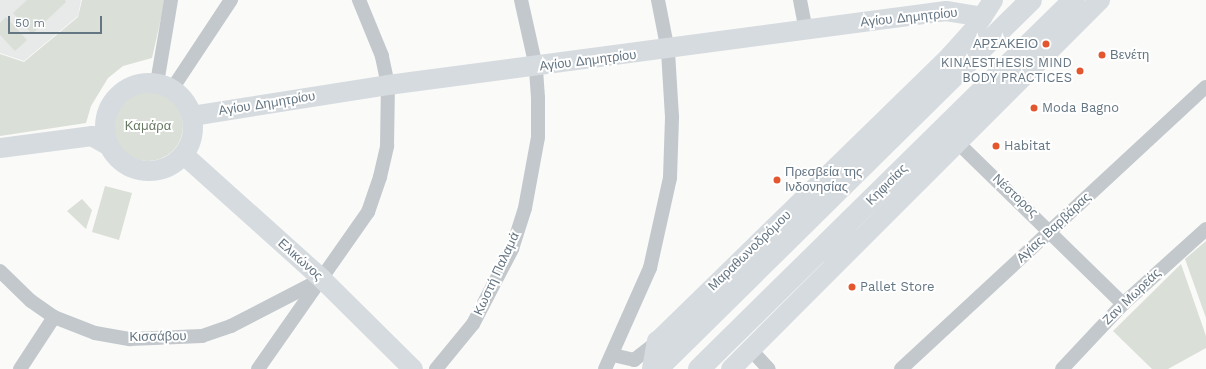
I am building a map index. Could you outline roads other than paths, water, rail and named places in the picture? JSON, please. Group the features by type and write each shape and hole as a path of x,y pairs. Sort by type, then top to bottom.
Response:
{"main road":[{"path":"657,369 1031,0"},
{"name":"Κηφισίας","path":"699,369 1074,0"},
{"path":"934,72 962,68"},
{"path":"960,137 966,107"},
{"path":"835,262 845,226"},
{"path":"653,369 658,341"}],"street":[{"path":"164,86 171,0"},
{"path":"164,86 231,0"},
{"path":"258,369 368,212 387,146 388,85 382,56 358,0"},
{"name":"Κωστή Παλαμά","path":"436,369 473,324 512,249 525,208 537,144 536,67 521,0"},
{"path":"605,369 613,355 650,268 670,178 672,117 668,51 658,0"},
{"path":"800,0 806,30"},
{"name":"Μαραθωνοδρόμου","path":"613,355 634,360 658,341 934,72 983,17 993,0"},
{"name":"Κηφισίας","path":"731,369 960,137 1100,0"},
{"name":"Αγίου Δημητρίου","path":"192,116 388,85 668,51 946,11 983,17"},
{"path":"0,148 92,136 109,146 124,163 144,171 166,168 184,155 191,143 192,116 185,100 164,86 136,84 111,104 105,124 109,146"},
{"name":"Αγίας Βαρβάρας","path":"901,369 1206,87"},
{"name":"Νέστορος","path":"960,137 1123,304"},
{"name":"Ελικώνος","path":"184,155 322,279 413,369"},
{"name":"Ζαν Μωρεάς","path":"1062,369 1123,304 1206,229"},
{"name":"Κισσάβου","path":"0,271 31,301 54,317 95,333 130,339 202,336 232,326 322,279"},
{"path":"20,369 54,317"},
{"path":"751,350 769,369"}],"place":[{"name":"ΑΡΣΑΚΕΙΟ","path":"1046,44"},
{"name":"Βενέτη","path":"1102,55"},
{"name":"KINAESTHESIS MIND BODY PRACTICES","path":"1080,71"},
{"name":"Moda Bagno","path":"1034,108"},
{"name":"Habitat","path":"996,146"},
{"name":"Πρεσβεία της Ινδονησίας","path":"777,180"},
{"name":"Pallet Store","path":"852,287"}],"park label":[{"name":"Καμάρα","path":"148,126"}]}
